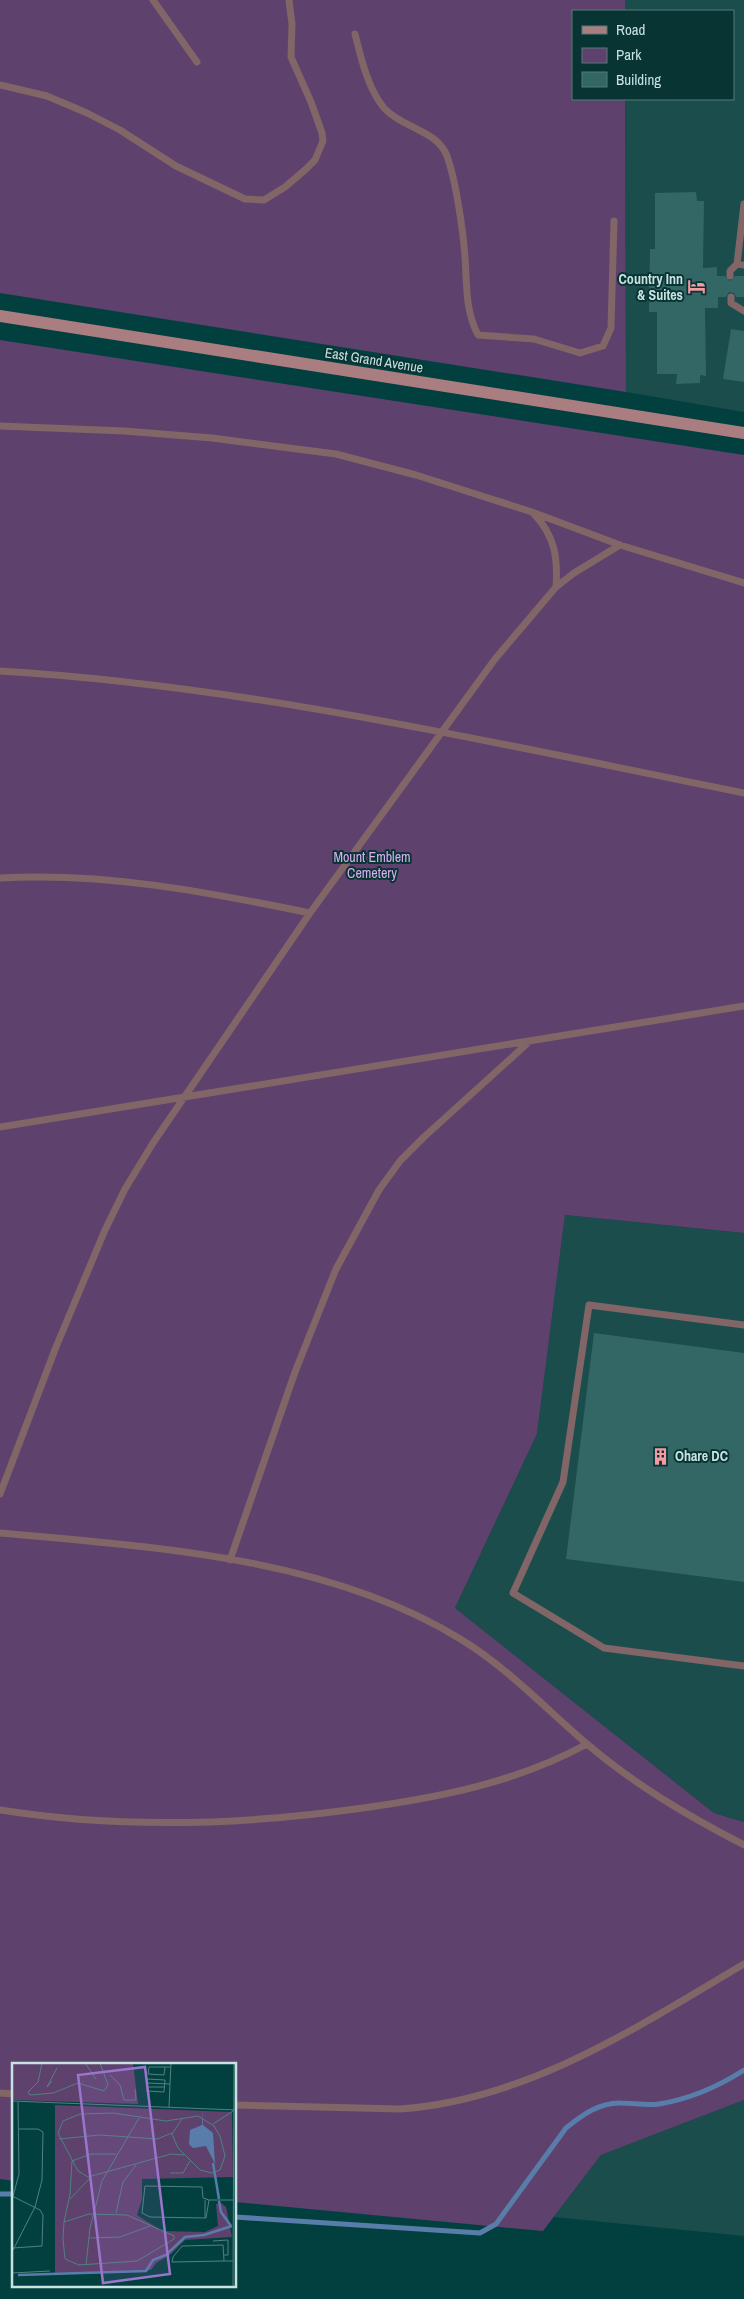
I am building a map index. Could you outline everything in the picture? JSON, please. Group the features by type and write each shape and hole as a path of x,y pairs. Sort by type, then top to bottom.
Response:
{"main road":[{"name":"East Grand Avenue","path":"0,316 744,433"}],"lane":[{"path":"153,0 197,62"},
{"path":"0,85 47,96 87,113 120,130 176,166 245,199 264,200 285,188 306,170 315,160 323,141 311,102 291,57 292,24 289,0"},
{"path":"355,34 362,61 384,107 395,118 436,140 447,156 454,182 465,256 467,302 472,323 478,335 534,339 580,353 603,346 611,328 614,221"},
{"path":"730,276 730,270 740,264 744,204"},
{"path":"731,297 731,303 744,311"},
{"path":"0,426 124,431 221,439 336,454 416,474 532,512 620,545 744,584"},
{"path":"532,512 546,527 552,539 557,568 556,587"},
{"path":"0,1494 59,1339 104,1230 125,1189 183,1099 310,913 523,624 556,587 574,572 620,545"},
{"path":"0,671 164,686 442,733 744,793"},
{"path":"0,878 59,876 141,883 229,897 310,913"},
{"path":"2,1128 744,1006"},
{"path":"230,1560 296,1372 336,1269 379,1190 400,1161 424,1137 530,1041"},
{"path":"744,1325 589,1305 563,1482 514,1594 604,1648 744,1666"},
{"path":"0,1533 93,1542 230,1560 356,1590 429,1621 491,1659 588,1744 667,1803 744,1845"},
{"path":"0,1810 68,1818 153,1822 292,1817 392,1804 493,1783 529,1772 588,1744"},
{"path":"236,2105 400,2108 443,2104 476,2096 519,2083 609,2042 744,1964"}],"shaded area":[{"path":"625,0 744,0 744,412 626,392 625,100 734,100 734,10 625,10"},
{"path":"565,1215 744,1233 744,1822 714,1813 455,1608 537,1434"},
{"path":"744,2100 744,2236 554,2217 601,2155"}],"green space":[{"path":"0,0 625,0 625,10 572,10 572,100 625,100 626,392 0,293"},
{"name":"Mount Emblem Cemetery","path":"0,340 744,455 744,1233 565,1215 537,1434 455,1608 714,1813 744,1822 744,2100 601,2155 543,2231 236,2202 236,2063 12,2063 12,2181 0,2179"}],"building":[{"name":"Country Inn & Suites","path":"696,192 697,201 704,201 703,268 717,267 717,276 725,276 730,281 735,276 744,276 744,297 736,297 734,293 729,292 726,297 718,297 718,308 705,308 706,376 700,375 700,383 676,384 677,374 657,374 657,312 649,312 650,249 655,249 655,193"},
{"path":"731,329 744,331 744,382 723,379"},
{"name":"Ohare DC","path":"594,1333 744,1353 744,1582 566,1559"}],"waterway":[{"path":"236,2217 480,2233 496,2224 566,2128 585,2114 613,2103 654,2105 681,2099 714,2086 744,2070"},
{"path":"0,2194 12,2194"}],"place":[{"name":"Country Inn & Suites","path":"697,287"},
{"name":"Ohare DC","path":"661,1456"}]}
